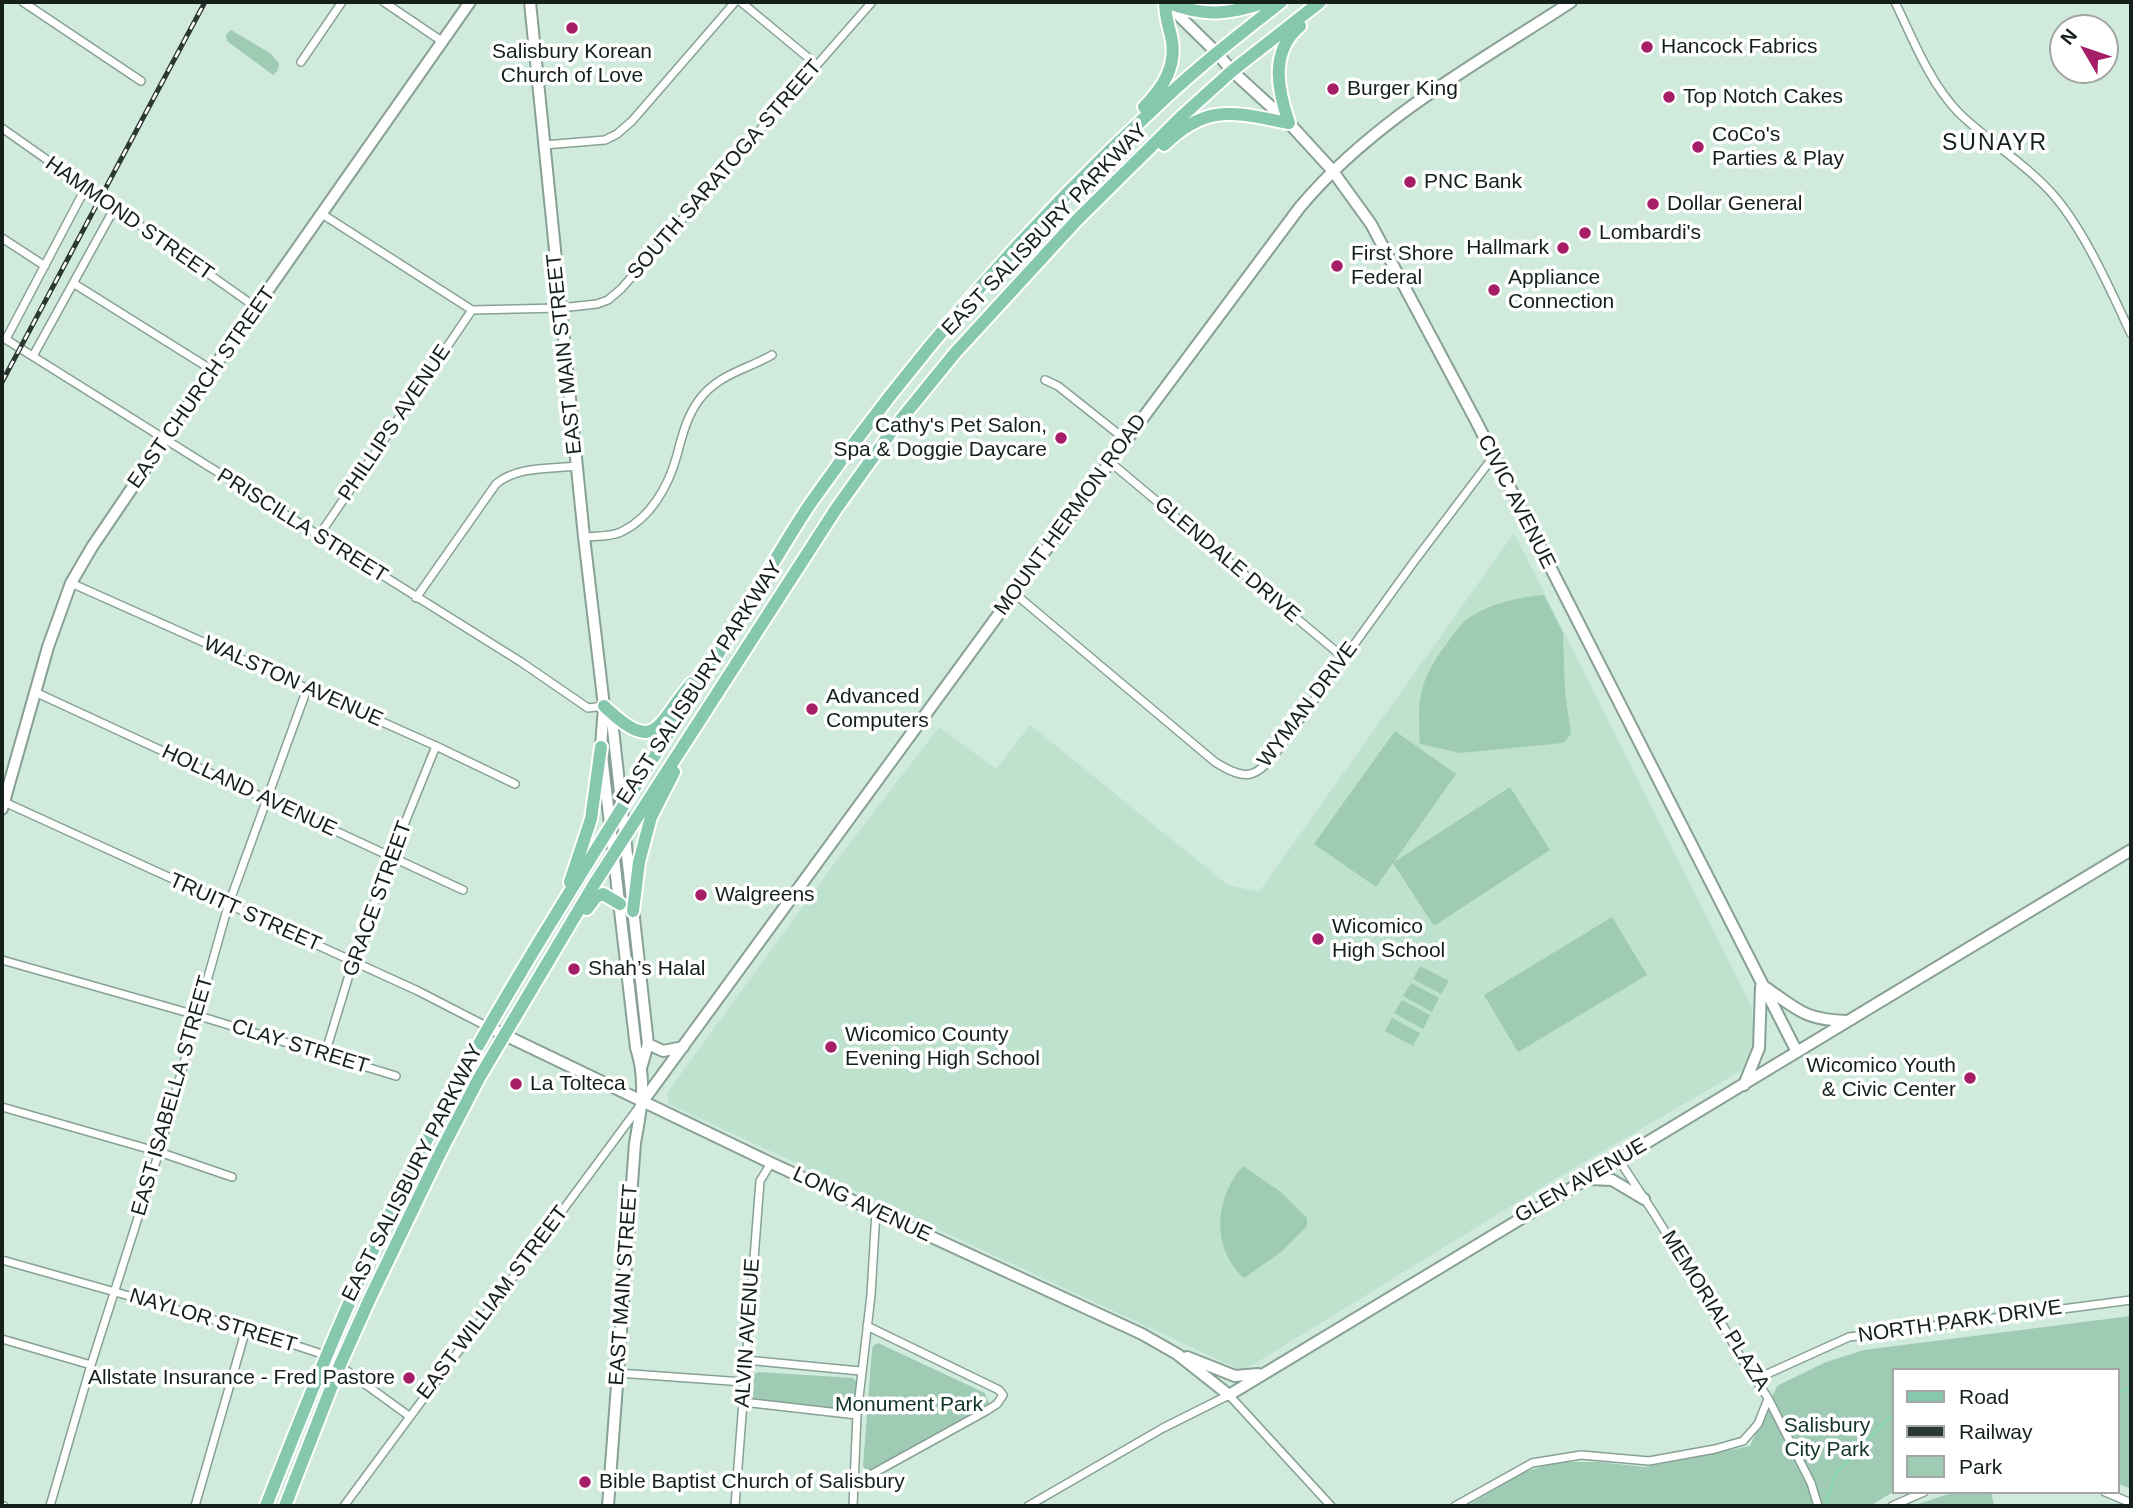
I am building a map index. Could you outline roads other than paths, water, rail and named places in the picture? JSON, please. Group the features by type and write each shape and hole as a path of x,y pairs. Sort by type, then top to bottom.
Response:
{"main road":[{"path":"1099,161 1115,134 1163,86 1173,54 1165,2 1198,12 1218,14 1235,12 1266,2"},
{"name":"EAST SALISBURY PARKWAY","path":"266,1506 325,1355 403,1187 488,1027 806,510 872,420 968,299 1099,161 1163,99 1281,2"},
{"name":"EAST SALISBURY PARKWAY","path":"285,1506 340,1364 440,1153 504,1034 612,855 684,747 787,582 894,428 964,342 1077,220 1181,117 1232,71 1320,2"},
{"path":"1077,220 1104,204 1189,123 1222,114 1239,113 1289,123 1278,84 1277,72 1282,55 1292,33 1332,2"},
{"path":"604,706 632,730 640,732 659,727 688,688 720,652"},
{"path":"563,902 591,819 601,747"},
{"path":"633,911 639,862 651,817 684,747"},
{"path":"560,940 579,922 599,895 607,895 620,904"}],"street":[{"path":"23,2 141,81"},
{"path":"301,62 342,2"},
{"path":"384,2 443,42"},
{"name":"EAST CHURCH STREET","path":"2,804 71,583 92,547 212,370 470,2"},
{"name":"EAST MAIN STREET","path":"530,2 584,537 604,706 601,747 612,855 636,1048 642,1065"},
{"path":"544,145 605,140 617,134 632,121 735,2"},
{"path":"741,2 817,65"},
{"name":"SOUTH SARATOGA STREET","path":"472,310 560,308 597,304 608,300 621,289 872,2"},
{"name":"CIVIC AVENUE","path":"1165,2 1232,71 1289,123 1332,170 1384,246 1797,1052"},
{"name":"MOUNT HERMON ROAD","path":"643,1101 1110,461 1277,236 1332,170 1370,135 1430,92 1571,2"},
{"path":"1895,2 1932,75 1958,111 2043,183 2074,222 2131,334"},
{"name":"HAMMOND STREET","path":"2,128 257,308"},
{"path":"4,338 85,189"},
{"path":"33,356 114,209"},
{"path":"322,214 472,310"},
{"path":"2,238 45,266"},
{"path":"73,284 212,370"},
{"name":"PHILLIPS AVENUE","path":"318,537 472,310"},
{"name":"PRISCILLA STREET","path":"4,338 521,662 588,708 604,706"},
{"path":"584,537 619,533 636,523 650,509 669,480 690,414 699,399 721,378 755,365 772,355"},
{"path":"1045,380 1058,386 1126,440"},
{"name":"WYMAN DRIVE","path":"1014,593 1215,762 1244,776 1253,775 1268,764 1493,457"},
{"name":"GLENDALE DRIVE","path":"1110,461 1344,658"},
{"path":"416,598 496,484 508,475 577,466"},
{"name":"WALSTON AVENUE","path":"71,583 515,784"},
{"name":"EAST ISABELLA STREET","path":"50,1506 91,1365 159,1152 228,906 307,690"},
{"name":"HOLLAND AVENUE","path":"35,692 463,890"},
{"name":"EAST MAIN STREET","path":"604,706 612,720 648,1044 642,1065 643,1101 635,1143 608,1506"},
{"name":"GRACE STREET","path":"326,1054 353,962 391,857 436,746"},
{"name":"TRUITT STREET","path":"2,804 353,962 488,1027"},
{"name":"GLEN AVENUE","path":"1028,1506 1163,1428 1229,1395 2131,850"},
{"name":"CLAY STREET","path":"2,960 396,1076"},
{"path":"1760,984 1809,1017 1850,1021"},
{"path":"1744,1085 1759,1048 1760,984"},
{"name":"LONG AVENUE","path":"488,1027 771,1163 1142,1334 1177,1354 1229,1395"},
{"path":"648,1044 663,1051 683,1047"},
{"name":"EAST WILLIAM STREET","path":"344,1506 643,1101"},
{"path":"2,1107 159,1152 232,1177"},
{"name":"MEMORIAL PLAZA","path":"1619,1160 1768,1398 1811,1483 1818,1506"},
{"name":"ALVIN AVENUE","path":"735,1506 760,1181 771,1163"},
{"path":"1582,1180 1612,1180 1644,1199"},
{"path":"853,1506 860,1371 867,1326 876,1211"},
{"name":"NAYLOR STREET","path":"2,1260 246,1329 325,1355 409,1416"},
{"name":"NORTH PARK DRIVE","path":"1756,1379 1849,1337 2131,1300"},
{"path":"854,1484 986,1412 997,1404 1003,1395 999,1390 962,1371 867,1326"},
{"path":"194,1506 246,1329"},
{"path":"2,1339 91,1365"},
{"path":"1177,1354 1235,1376 1265,1372"},
{"path":"746,1360 860,1371"},
{"path":"618,1373 744,1382"},
{"path":"1229,1395 1331,1506"},
{"path":"1455,1506 1532,1463 1581,1455 1649,1461 1715,1450 1743,1441 1758,1424 1768,1398"},
{"path":"743,1402 857,1415"},
{"path":"1892,1506 1919,1494"},
{"path":"2110,1494 2131,1503"}],"waterway":[{"path":"2119,1392 2131,1388"},
{"path":"1826,1503 1836,1473 1892,1415"}],"railway":[{"path":"2,382 205,2"}],"place":[{"name":"Salisbury Korean Church of Love","path":"572,28"},
{"name":"Hancock Fabrics","path":"1647,47"},
{"name":"Burger King","path":"1333,89"},
{"name":"Top Notch Cakes","path":"1669,97"},
{"name":"CoCo's Parties & Play","path":"1698,147"},
{"name":"PNC Bank","path":"1410,182"},
{"name":"Dollar General","path":"1653,204"},
{"name":"Lombardi's","path":"1585,233"},
{"name":"Hallmark","path":"1563,248"},
{"name":"First Shore Federal","path":"1337,266"},
{"name":"Appliance Connection","path":"1494,290"},
{"name":"Cathy's Pet Salon, Spa & Doggie Daycare","path":"1061,438"},
{"name":"Advanced Computers","path":"812,709"},
{"name":"Walgreens","path":"701,895"},
{"name":"Wicomico High School","path":"1318,939"},
{"name":"Shah’s Halal","path":"574,969"},
{"name":"Wicomico County Evening High School","path":"831,1047"},
{"name":"Wicomico Youth & Civic Center","path":"1970,1078"},
{"name":"La Tolteca","path":"516,1084"},
{"name":"Allstate Insurance - Fred Pastore","path":"409,1378"},
{"name":"Bible Baptist Church of Salisbury","path":"585,1482"}],"district":[{"name":"SUNAYR","path":"1995,144"}],"park label":[{"name":"Monument Park","path":"909,1405"},
{"name":"Salisbury City Park","path":"1827,1438"}]}
